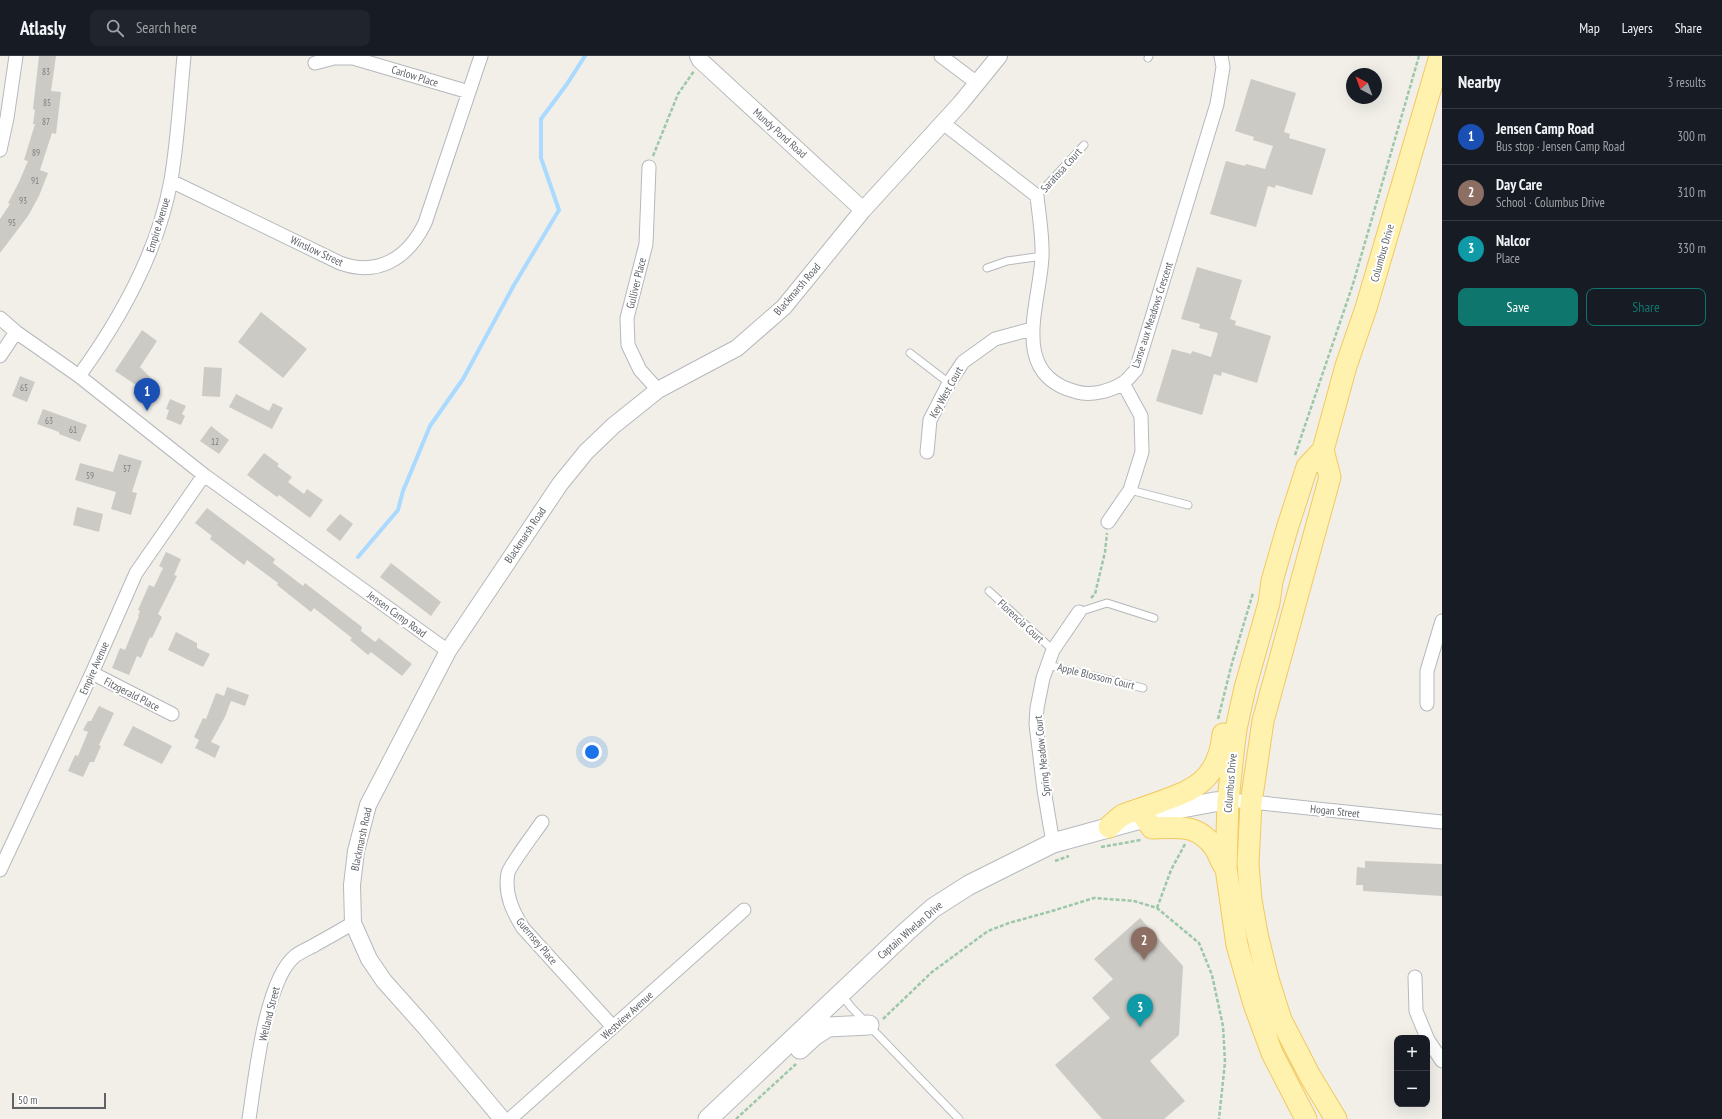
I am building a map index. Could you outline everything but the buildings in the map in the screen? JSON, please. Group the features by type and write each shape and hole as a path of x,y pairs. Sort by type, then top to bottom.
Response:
{"main road":[{"name":"Columbus Drive","path":"1306,1119 1272,1053 1254,1004 1237,945 1226,868 1228,801 1236,729 1248,673 1269,603 1272,581 1307,467 1323,450 1346,366 1366,308 1440,56"},
{"name":"Columbus Drive","path":"1323,450 1330,477 1263,721 1251,803 1248,864 1251,900 1268,979 1281,1020 1310,1076 1336,1119"},
{"path":"1109,827 1123,815 1192,788 1211,773 1219,756 1233,688 1248,673"},
{"name":"Captain Whelan Drive","path":"708,1119 933,908 969,884 1053,843 1145,818 1214,802 1228,801"},
{"path":"1145,818 1152,828 1180,827 1199,832 1216,850 1220,862 1226,868"},
{"path":"724,1119 814,1036 824,1029 837,1026 871,1027"}],"street":[{"path":"0,150 7,118 16,56"},
{"name":"Empire Avenue","path":"78,376 117,319 148,256 156,235 171,181 184,56"},
{"name":"Winslow Street","path":"171,181 340,263 366,268 380,265 402,254 410,248 421,231 481,56"},
{"path":"941,56 977,83"},
{"name":"Blackmarsh Road","path":"502,1119 384,981 369,959 353,923 352,885 356,851 368,805 448,651 560,484 586,452 612,426 658,390 737,348 778,312 863,210 943,123 999,56"},
{"name":"L'anse aux Meadows Crescent","path":"1037,196 1042,256 1032,329 1037,361 1044,373 1064,389 1082,394 1101,392 1124,383 1136,370 1217,104 1223,67 1221,56"},
{"name":"Carlow Place","path":"315,63 334,58 358,59 469,92"},
{"name":"Mundy Pond Road","path":"699,58 863,210"},
{"path":"943,123 1037,196"},
{"name":"Gulliver Place","path":"649,167 646,244 627,318 628,345 640,370 658,390"},
{"name":"Jensen Camp Road","path":"0,318 16,332 78,376 204,475 448,651"},
{"name":"Key West Court","path":"927,452 930,420 949,383 963,362 995,339 1032,329"},
{"path":"0,356 16,332"},
{"path":"1108,522 1130,490 1142,452 1141,416 1124,383"},
{"name":"Empire Avenue","path":"0,870 92,673 136,572 161,534 204,475"},
{"name":"Spring Meadow Court","path":"1053,843 1044,790 1036,724 1043,678 1053,650 1079,612"},
{"path":"1427,704 1427,670 1442,621"},
{"name":"Fitzgerald Place","path":"92,673 172,714"},
{"name":"Hogan Street","path":"1228,801 1442,822"},
{"name":"Guernsey Place","path":"542,822 508,872 507,887 509,900 514,915 523,928 613,1027"},
{"name":"Westview Avenue","path":"510,1119 744,910"},
{"name":"Welland Street","path":"249,1119 269,1006 276,986 286,966 295,956 353,923"},
{"path":"1415,977 1416,1012 1428,1040 1442,1061"}],"lane":[{"name":"Saratosa Court","path":"1037,196 1084,145"},
{"path":"986,268 1007,261 1042,256"},
{"path":"910,353 949,383"},
{"path":"1130,490 1188,505"},
{"name":"Florencia Court","path":"989,591 1053,650"},
{"path":"1079,612 1107,603 1154,618"},
{"name":"Apple Blossom Court","path":"1048,665 1143,688"},
{"path":"841,993 852,1007 959,1119"}],"path":[{"path":"1294,458 1353,284 1419,56"},
{"path":"649,167 678,94 699,58"},
{"path":"1079,612 1095,594 1105,552 1108,522"},
{"path":"1218,724 1232,663 1253,591"},
{"path":"1094,849 1144,840"},
{"path":"1158,908 1177,857 1187,842"},
{"path":"1049,863 1071,856"},
{"path":"871,1027 932,972 988,931 1009,923 1094,898 1134,901 1158,908 1199,943 1212,974 1223,1026 1225,1062 1219,1119"},
{"path":"736,1119 801,1060"}],"waterway":[{"path":"358,557 398,510 403,491 430,426 463,379 514,285 559,210 541,158 541,119 567,84 585,56"}],"place":[{"name":"Jensen Camp Road","path":"147,411"},
{"name":"Day Care","path":"1144,960"},
{"name":"Nalcor","path":"1140,1027"}]}
